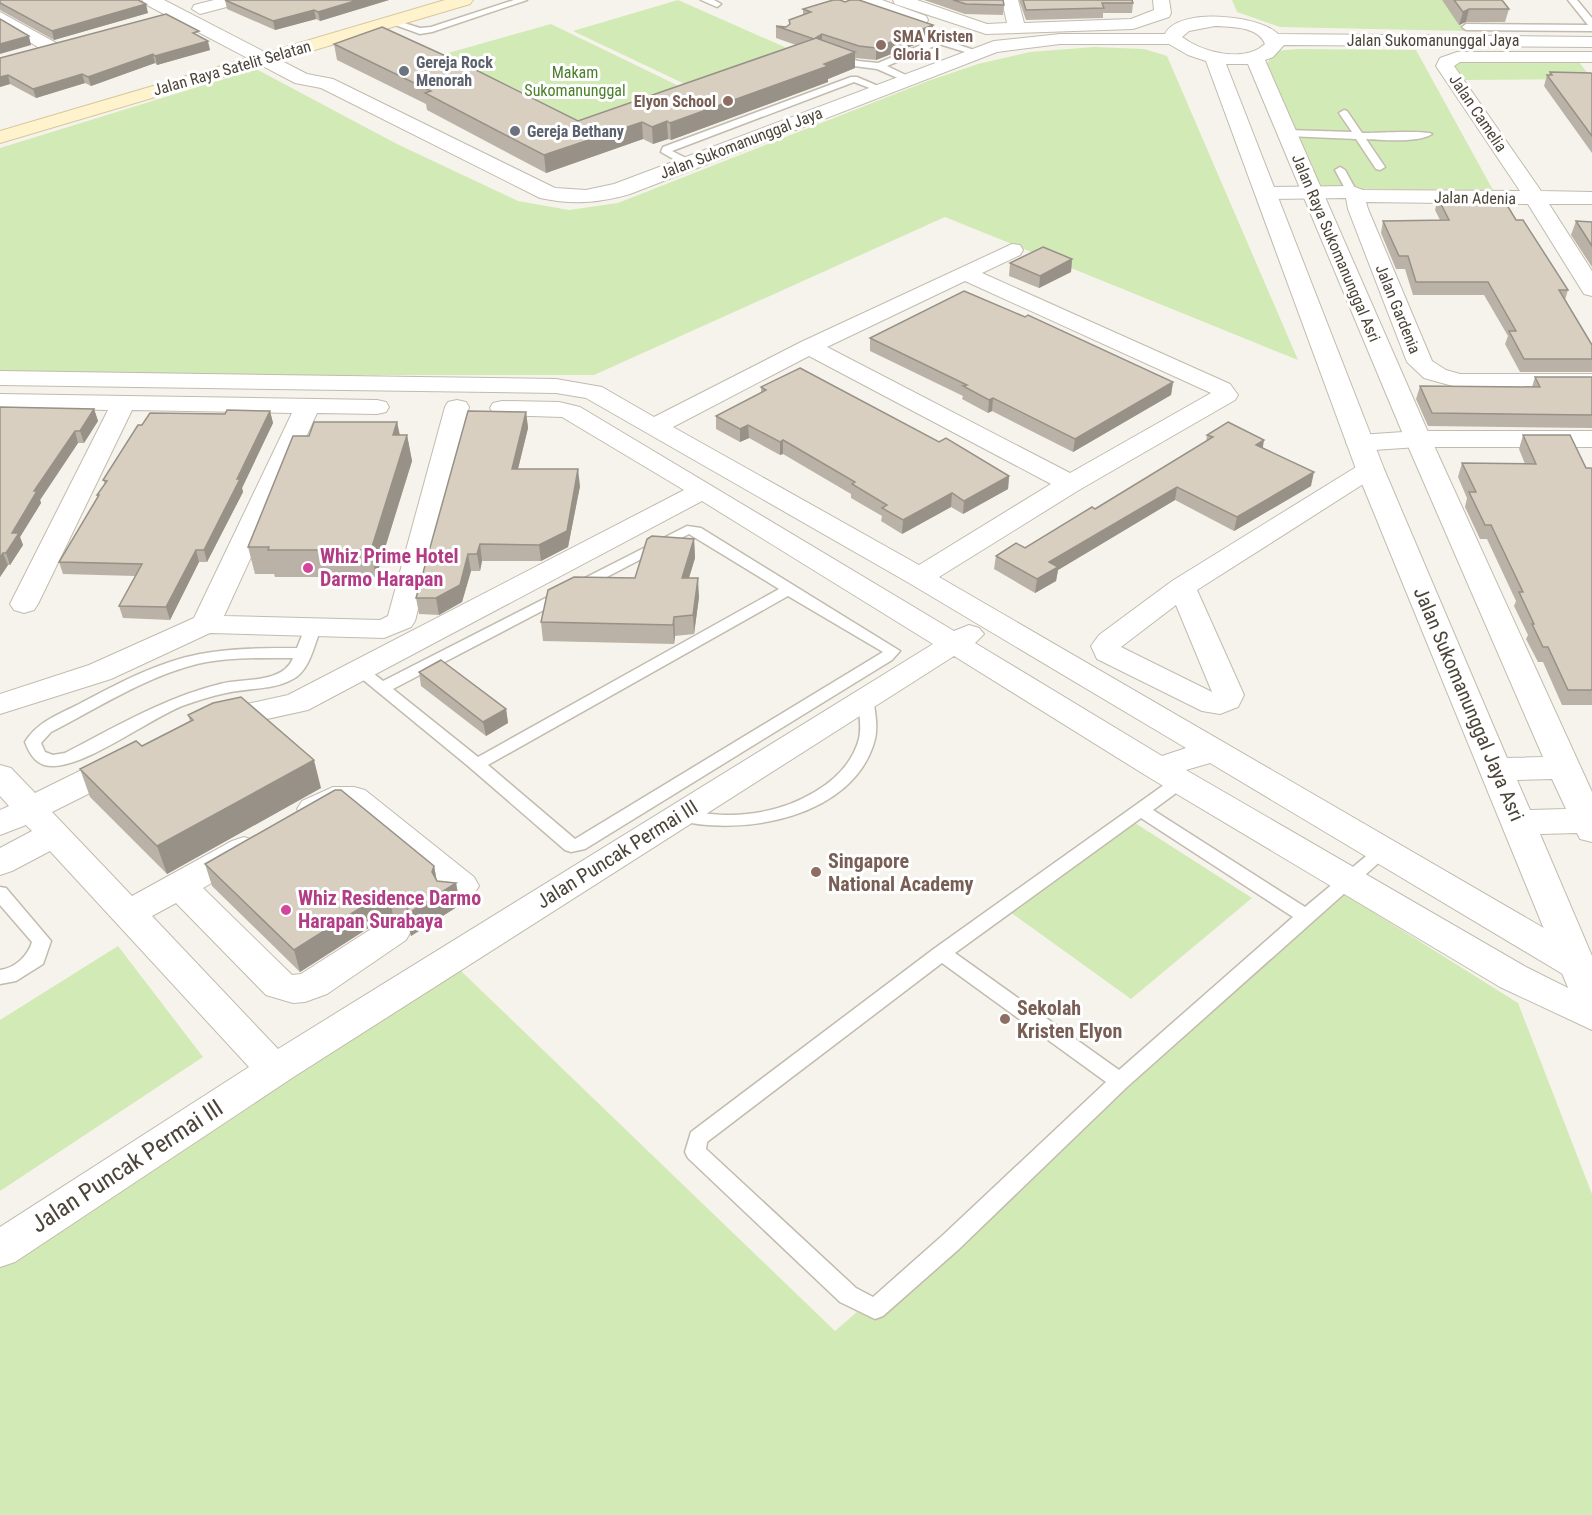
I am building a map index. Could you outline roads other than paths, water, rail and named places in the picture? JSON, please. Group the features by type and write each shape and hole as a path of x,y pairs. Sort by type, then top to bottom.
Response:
{"main road":[{"name":"Jalan Raya Satelit Selatan","path":"0,137 419,0"},
{"name":"Jalan Raya Satelit Selatan","path":"0,123 265,52 371,32 391,22 464,0"}],"street":[{"path":"151,0 179,7 200,9 232,0"},
{"path":"867,0 985,50"},
{"path":"901,0 986,29 1133,24 1163,13 1161,0"},
{"path":"1010,0 1017,28"},
{"path":"152,20 179,7"},
{"path":"179,7 265,52"},
{"path":"1227,7 1244,24"},
{"path":"200,9 265,52"},
{"path":"1196,14 1244,24 1269,33 1274,39 1275,45 1272,49 1254,56 1214,57 1188,50 1173,39 1174,32 1196,14"},
{"path":"0,17 52,48"},
{"name":"Jalan Sukomanunggal Jaya","path":"265,52 302,79 326,82 548,193 565,197 590,198 607,194 985,50 1060,39 1173,39"},
{"name":"Jalan Sukomanunggal Jaya","path":"1274,39 1592,42"},
{"path":"31,53 74,42"},
{"name":"Jalan Raya Sukomanunggal Asri","path":"1254,56 1314,195 1300,220 1365,456"},
{"name":"Jalan Raya Sukomanunggal Asri","path":"1214,57 1265,193 1300,220 1418,439"},
{"name":"Jalan Camelia","path":"1592,57 1457,57 1446,62 1445,66 1535,198 1592,288"},
{"name":"Jalan Adenia","path":"1265,193 1592,198"},
{"name":"Jalan Gardenia","path":"1355,196 1419,362 1428,372 1441,378 1460,381 1592,381"},
{"path":"656,426 809,347 1012,250"},
{"path":"919,577 1070,484 1224,397 1226,393 1221,388 966,273"},
{"path":"809,347 1070,484"},
{"path":"0,378 556,386 592,392 656,426 919,577 1383,851 1588,978"},
{"path":"537,408 556,386"},
{"path":"571,412 592,392"},
{"path":"0,401 400,407"},
{"path":"24,604 123,404"},
{"path":"206,624 308,406"},
{"path":"0,719 0,705 100,672 206,624 309,641 384,629 401,621 446,407 537,408 571,412 704,490 953,644 1347,880 1513,977 1592,1016"},
{"path":"1182,587 1365,456 1418,439 1592,439"},
{"path":"1418,439 1591,825 1519,822"},
{"name":"Jalan Sukomanunggal Jaya Asri","path":"1365,456 1519,822 1588,978"},
{"path":"192,729 212,721 297,703 358,669 704,490"},
{"name":"Jalan Puncak Permai III","path":"0,1249 271,1073 991,621"},
{"path":"0,824 151,749"},
{"path":"1171,775 1176,762 1214,751"},
{"path":"1497,770 1564,767"},
{"path":"0,777 128,913 271,1073"},
{"path":"128,913 180,886 333,798 354,798 462,886 455,892"},
{"path":"0,863 54,834"},
{"path":"180,886 279,985 291,990 302,990 314,984 394,931"}],"lane":[{"path":"391,22 420,30 432,29 523,0"},
{"path":"705,0 717,4"},
{"path":"1572,0 1592,26"},
{"path":"1466,27 1592,26"},
{"path":"879,66 938,41 985,50"},
{"path":"821,52 857,64 879,66 907,79"},
{"path":"688,163 668,155 667,149 850,76 880,89"},
{"path":"1344,113 1380,167"},
{"path":"1287,133 1408,136 1427,134"},
{"path":"1340,170 1355,196"},
{"path":"358,669 474,762 571,846 579,844 886,657 892,651 788,590 779,581 696,531 687,530 382,688"},
{"path":"474,762 478,764 788,590"},
{"path":"309,641 297,668 277,680 223,688 176,703 69,758 52,761 38,755 33,742 45,728 152,675 197,660 309,641"},
{"path":"679,815 720,820 756,819 792,809 825,793 858,762 867,740 868,722 865,698"},
{"path":"1171,775 1141,810 942,953 698,1138 695,1152 848,1294 875,1309 951,1242 1120,1081 1347,880 1383,851"},
{"path":"1141,810 1306,917"},
{"path":"0,893 42,941 36,959 9,976 0,977"},
{"path":"942,953 1120,1081"}],"place":[{"name":"SMA Kristen Gloria I","path":"881,45"},
{"name":"Gereja Rock Menorah","path":"404,71"},
{"name":"Elyon School","path":"728,101"},
{"name":"Gereja Bethany","path":"515,131"},
{"name":"Whiz Prime Hotel Darmo Harapan","path":"308,568"},
{"name":"Singapore National Academy","path":"816,872"},
{"name":"Whiz Residence Darmo Harapan Surabaya","path":"286,910"},
{"name":"Sekolah Kristen Elyon","path":"1005,1019"}],"park label":[{"name":"Makam Sukomanunggal","path":"575,81"}]}
